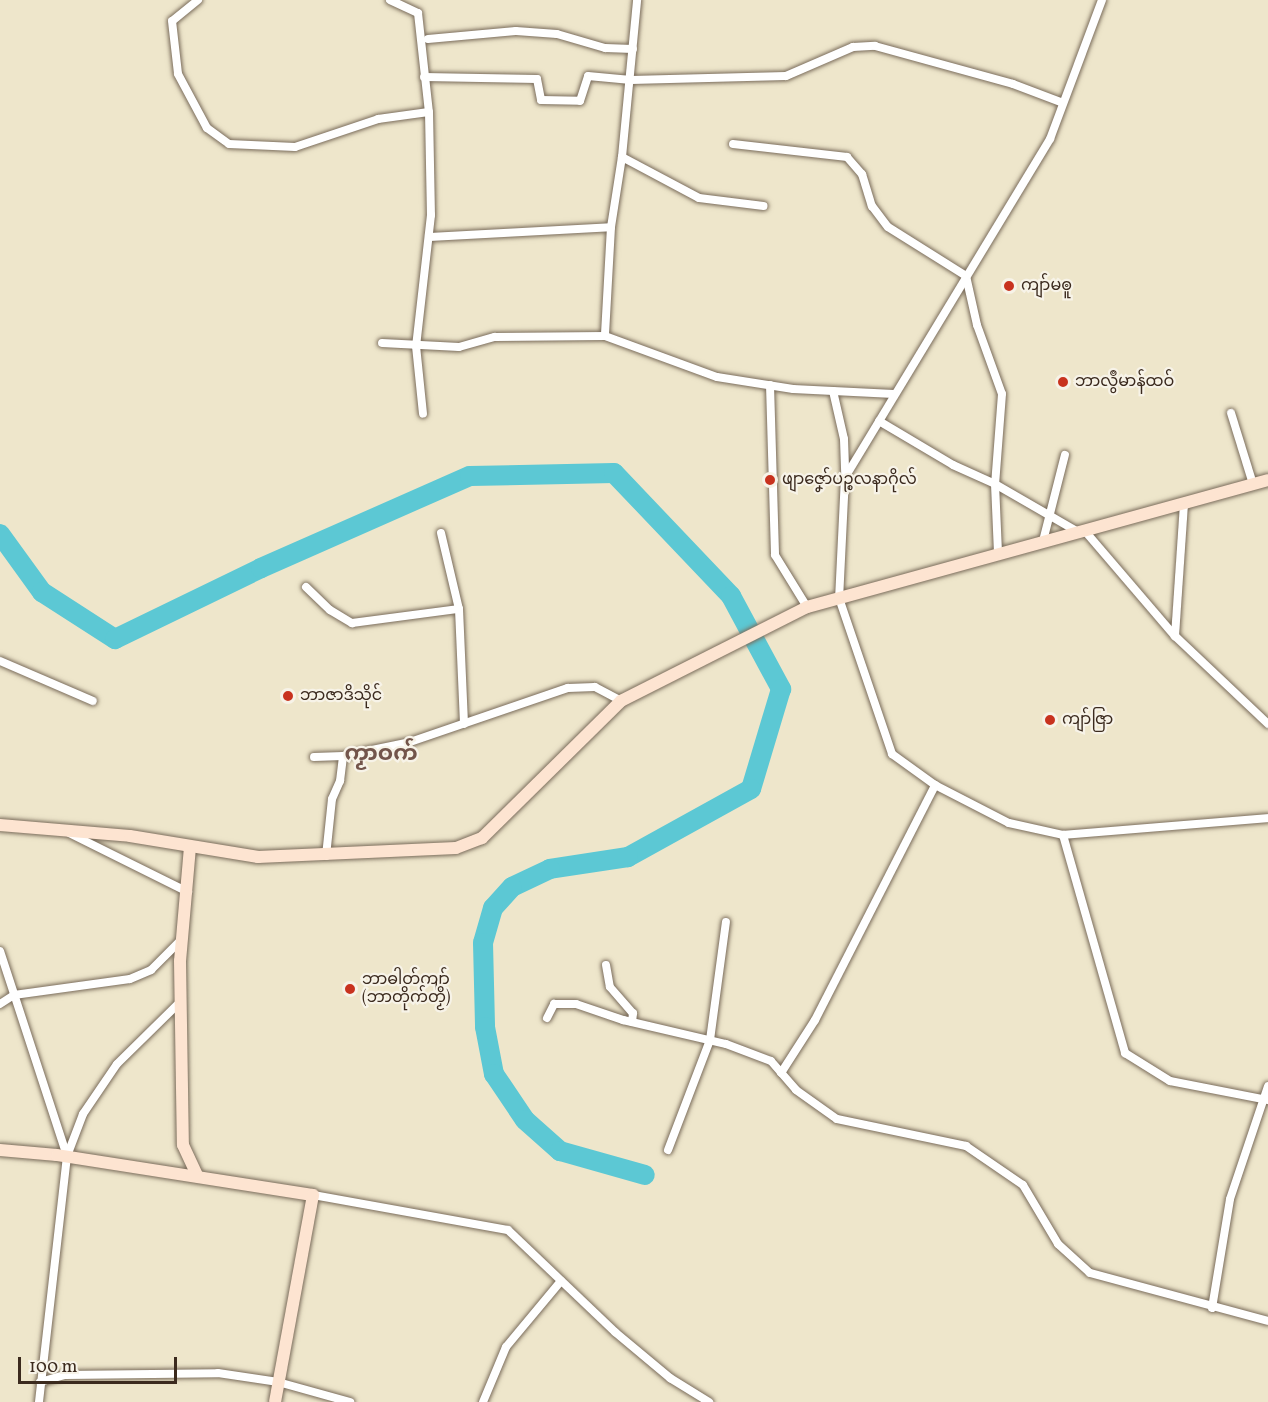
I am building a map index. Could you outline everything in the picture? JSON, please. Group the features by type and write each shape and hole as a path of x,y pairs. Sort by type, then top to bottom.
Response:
{"street":[{"path":"198,0 172,21 178,75 207,128 229,144 295,147 378,119 429,112"},
{"path":"390,0 418,13 429,112 432,169 429,237 416,346 423,414"},
{"path":"605,336 611,226 631,80 637,0"},
{"path":"845,477 1050,139 1102,0"},
{"path":"428,39 516,31 556,34 605,48 633,49"},
{"path":"424,77 537,79 541,100 580,101 588,76 631,80 786,76 853,47 875,46 1013,84 1064,103"},
{"path":"733,144 847,158 862,174 872,206 888,227 966,276 977,325 1002,394 995,484 998,554"},
{"path":"622,158 699,198 764,206"},
{"path":"429,237 611,226"},
{"path":"382,344 459,347 476,339 539,334 605,336 717,377 770,386 894,394"},
{"path":"770,386 775,555 807,607"},
{"path":"833,391 843,430 845,477 839,598 892,754 935,785 1009,823 1063,835 1268,818"},
{"path":"1231,413 1253,484"},
{"path":"879,421 953,465 995,484 1081,531 1175,636 1268,724"},
{"path":"1043,541 1065,455"},
{"path":"0,825 63,830 258,857 326,856 456,848 482,838 621,701 807,607 1268,480"},
{"path":"1175,636 1184,505"},
{"path":"441,533 459,609 464,724"},
{"path":"306,587 330,610 352,623 459,609"},
{"path":"0,661 93,701"},
{"path":"314,757 343,756 464,724 568,688 595,687 621,701"},
{"path":"326,856 332,800 340,781 343,756"},
{"path":"781,1072 815,1020 935,785"},
{"path":"63,830 188,892"},
{"path":"1063,835 1125,1053 1170,1081 1266,1100"},
{"path":"189,848 181,1002 183,1145 198,1177"},
{"path":"668,1150 710,1040 726,921"},
{"path":"0,1004 14,995 130,979 151,970 184,937"},
{"path":"0,951 67,1156"},
{"path":"606,965 610,987 633,1013 632,1022"},
{"path":"39,1402 67,1156 83,1114 117,1064 181,1002"},
{"path":"547,1018 554,1004 562,1002 632,1022 710,1040 771,1060 796,1090 837,1119 966,1146 1023,1185 1058,1244 1090,1274 1268,1322"},
{"path":"1212,1308 1230,1199 1266,1100 1268,1086"},
{"path":"0,1150 67,1156 313,1195 508,1230 561,1281 670,1378 708,1402"},
{"path":"275,1402 313,1195"},
{"path":"483,1402 506,1347 561,1281"},
{"path":"40,1382 65,1375 218,1373 278,1382 350,1402"}],"waterway":[{"path":"0,534 42,592 115,639 261,568 470,476 614,473 731,596 781,689 751,789 628,857 550,869 512,887 493,908 483,943 485,1027 494,1074 525,1120 560,1151 645,1175"}],"place":[{"name":"ကျာ်မၜူ","path":"1009,286"},
{"name":"ဘာလွဳမာန်ထဝ်","path":"1063,382"},
{"name":"ဖျာဇၞော်ပဉ္စလနာဂိုလ်","path":"770,480"},
{"name":"ဘာဇာဒိသိုင်","path":"288,696"},
{"name":"ကျာ်ဇြာ","path":"1050,720"},
{"name":"ဘာဓါတ်ကျာ် (ဘာတိုက်တၟိ)","path":"350,989"}],"district":[{"name":"ကၟာဝက်","path":"381,755"}]}
